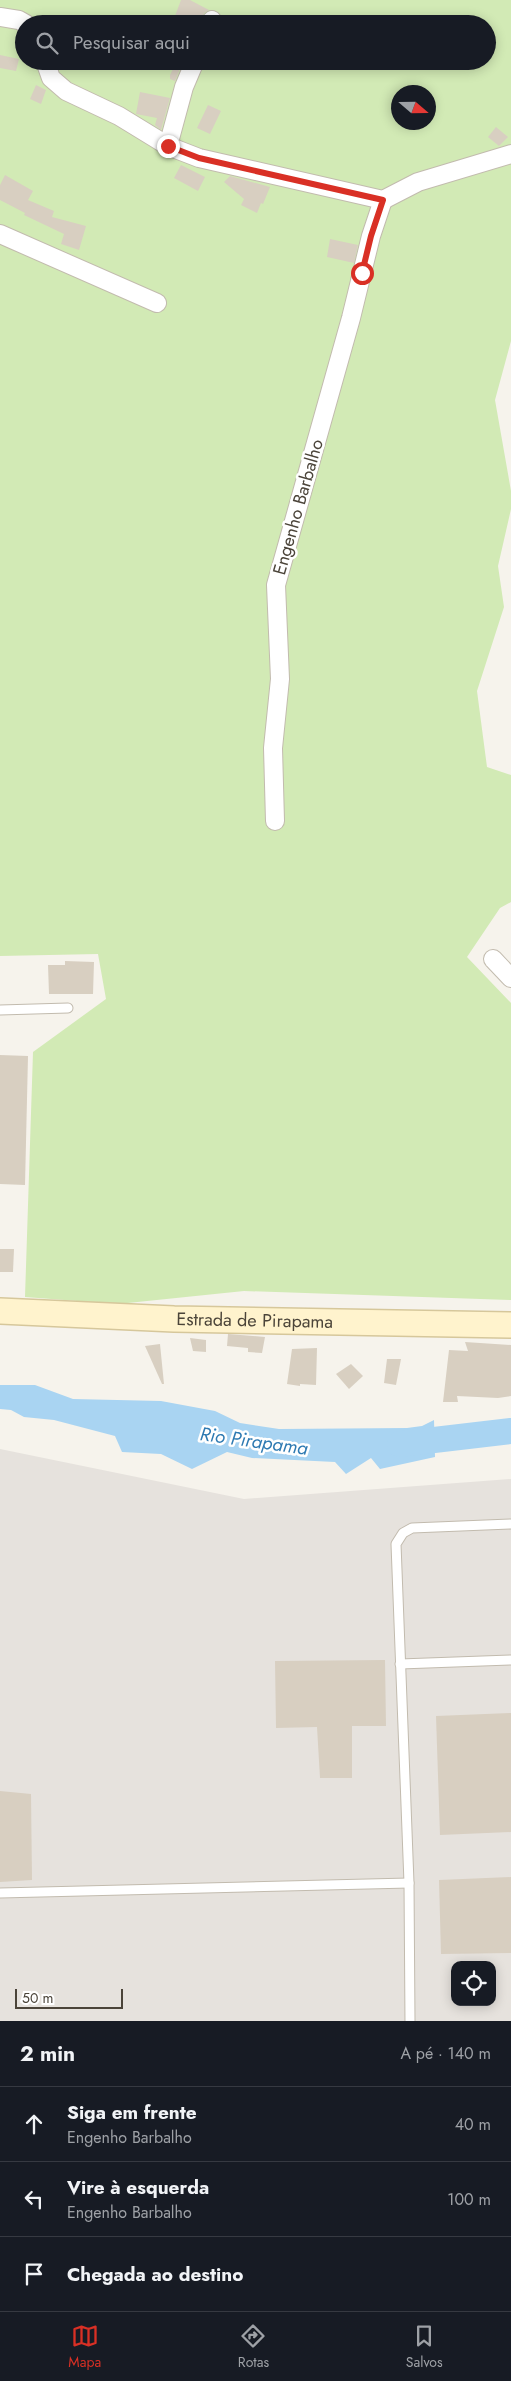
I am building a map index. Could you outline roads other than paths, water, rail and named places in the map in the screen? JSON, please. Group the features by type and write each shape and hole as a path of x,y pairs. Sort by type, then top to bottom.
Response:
{"main road":[{"name":"Estrada de Pirapama","path":"0,1311 174,1319 511,1325"}],"street":[{"path":"0,17 15,19"},
{"path":"48,70 51,78 66,91 119,116 168,146 199,158 383,200 418,182 511,154"},
{"path":"168,146 184,87 191,70"},
{"name":"Engenho Barbalho","path":"275,821 273,748 280,679 276,585 351,318 371,236 383,200"},
{"path":"0,234 157,303"},
{"path":"493,959 511,978"}],"lane":[{"path":"0,1010 68,1008"},
{"path":"410,2021 409,1883 396,1544 403,1533 412,1528 511,1524"},
{"path":"400,1664 511,1660"},
{"path":"0,1893 409,1883"}],"water":[{"path":"0,1385 35,1385 73,1399 161,1401 215,1411 240,1423 279,1429 407,1428 422,1426 434,1420 435,1457 380,1469 371,1458 346,1474 335,1462 252,1458 227,1452 192,1469 161,1454 122,1452 115,1436 54,1420 24,1417 11,1410 0,1409"}],"waterway":[{"name":"Rio Pirapama","path":"400,1444 511,1431"}]}
